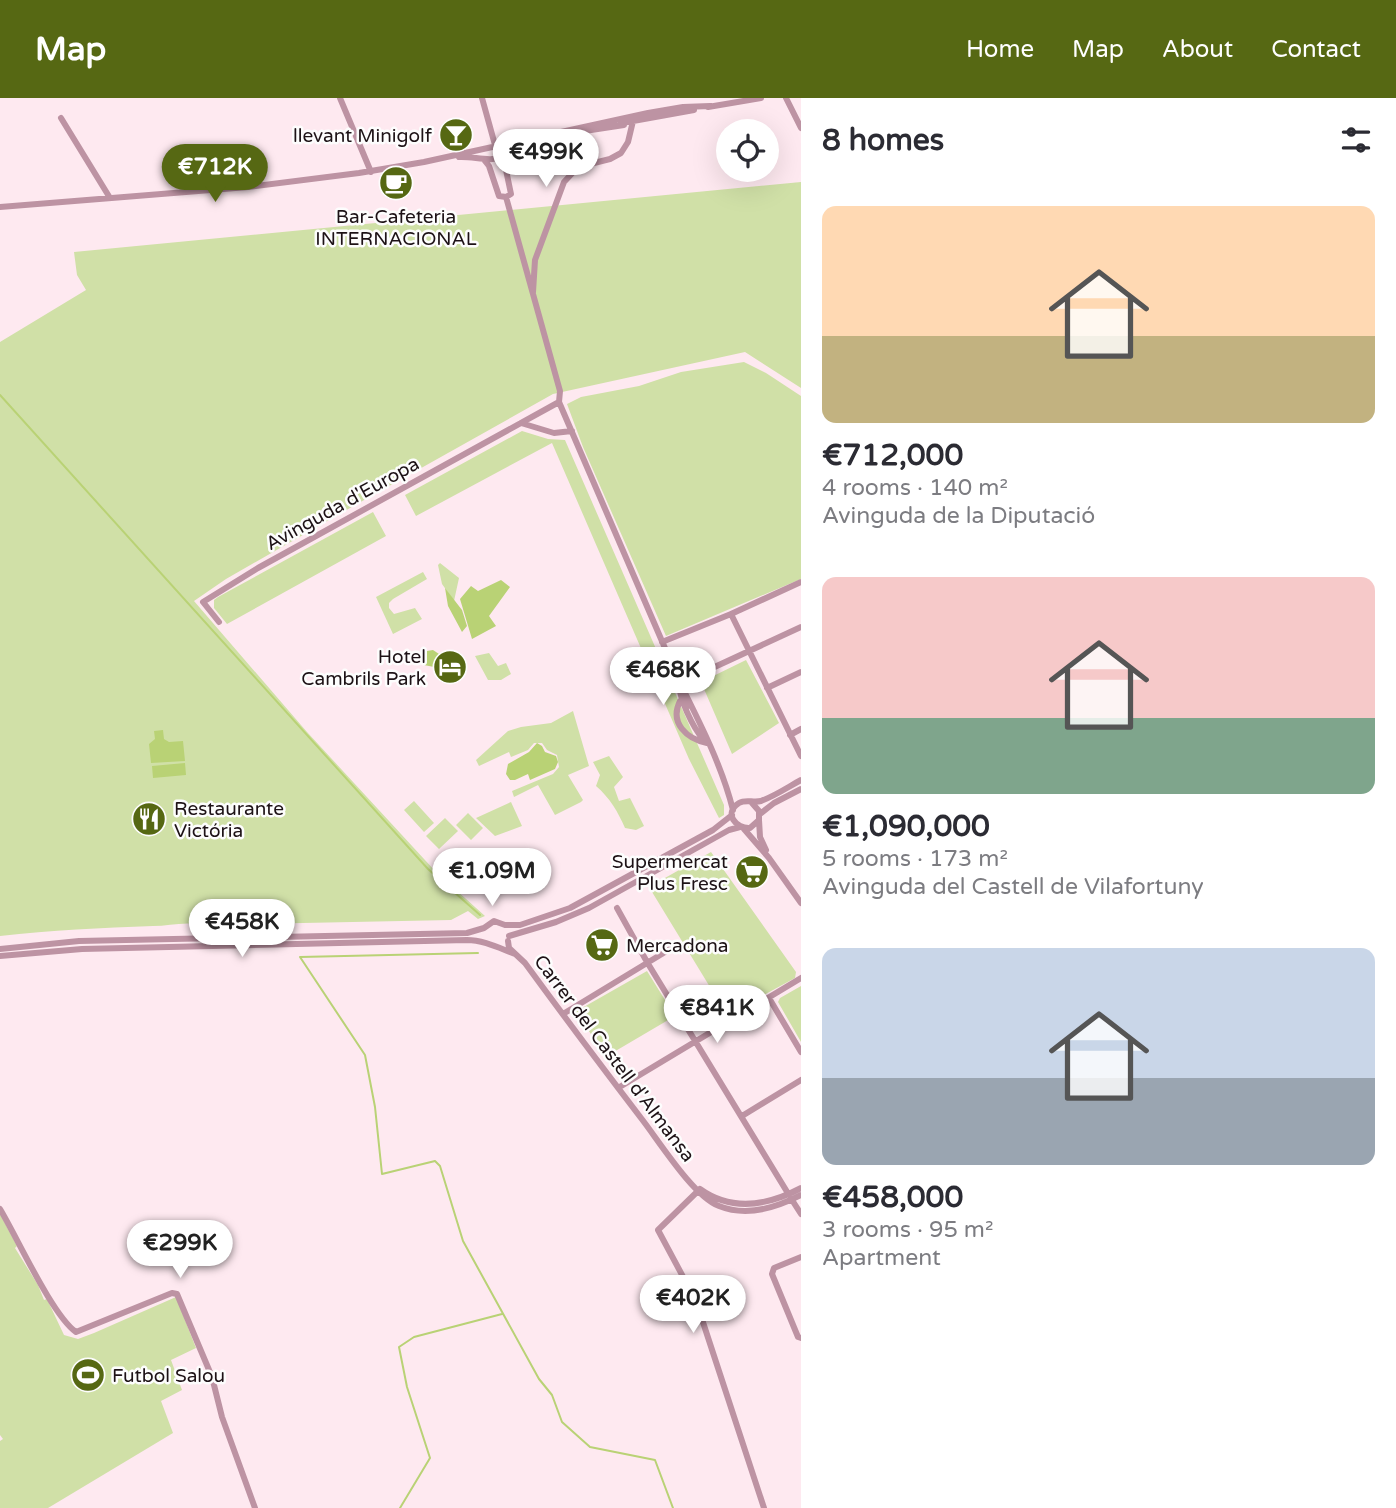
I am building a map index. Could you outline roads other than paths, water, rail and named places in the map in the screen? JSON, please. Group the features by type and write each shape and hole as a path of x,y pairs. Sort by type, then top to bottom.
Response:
{"street":[{"path":"340,98 371,172"},
{"path":"482,98 495,145"},
{"path":"424,162 464,157 483,160 521,144 761,98"},
{"path":"786,98 801,128"},
{"path":"0,206 257,186 371,172 495,145 511,149 683,107 710,106"},
{"path":"533,292 535,260 564,182 578,167 610,159 621,153 628,142 635,118 677,111 683,107"},
{"path":"61,118 110,198"},
{"path":"578,132 624,125 631,130"},
{"path":"479,149 483,160 489,166 499,196 506,197 511,194 506,170 511,149"},
{"path":"506,197 561,391 559,402 725,781 733,793 757,806 760,837 769,858"},
{"name":"Avinguda d'Europa","path":"219,622 203,602 258,568 559,402"},
{"path":"535,428 533,424 538,413"},
{"path":"521,423 554,433 572,431"},
{"path":"662,642 801,582"},
{"path":"731,614 801,755"},
{"path":"707,743 699,735 678,690 680,683 801,627"},
{"path":"767,688 801,672"},
{"path":"683,701 686,701 694,719 701,725"},
{"path":"683,701 677,706 676,715 682,730 693,740 707,743"},
{"path":"790,735 801,729"},
{"path":"0,948 79,941 467,933 484,928 494,921 505,925 528,923 585,901 713,830 733,813 738,804 763,800 801,780"},
{"path":"725,781 734,822 769,858 801,903"},
{"path":"0,956 82,949 467,940 495,948 504,945 508,939 589,908 729,830 753,827 759,817 801,789"},
{"path":"617,908 647,962 801,1214"},
{"path":"505,925 508,939"},
{"path":"484,928 485,943"},
{"name":"Carrer del Castell d'Almansa","path":"508,939 507,945 525,963 707,1201 737,1211 760,1211 790,1197 801,1188"},
{"path":"563,1014 675,946"},
{"name":"Carrer del Castell d'Almansa","path":"495,948 515,954"},
{"path":"618,1088 801,978"},
{"path":"769,998 801,1052"},
{"path":"742,1116 801,1080"},
{"path":"699,1190 658,1230 696,1301 764,1508"},
{"name":"Carrer del Castell d'Almansa","path":"790,1197 801,1195"},
{"path":"0,1209 51,1299 74,1330 83,1330 172,1293 177,1294 212,1377 222,1417 255,1508"},
{"path":"801,1257 774,1268 772,1274 798,1337 801,1338"}],"waterway":[{"path":"0,395 428,869 480,915"},
{"path":"478,953 300,957 365,1055 375,1107 382,1174 435,1161 440,1166 463,1241 539,1379 552,1395 562,1422 590,1447 655,1460 673,1508"},
{"path":"400,1508 430,1458 407,1387 399,1347 414,1337 502,1314"}],"place":[{"name":"llevant Minigolf","path":"456,135"},
{"name":"Bar-Cafeteria INTERNACIONAL","path":"396,183"},
{"name":"Hotel Cambrils Park","path":"450,667"},
{"name":"Restaurante Victória","path":"149,819"},
{"name":"Supermercat Plus Fresc","path":"752,872"},
{"name":"Mercadona","path":"602,945"},
{"name":"Futbol Salou","path":"88,1375"}]}
